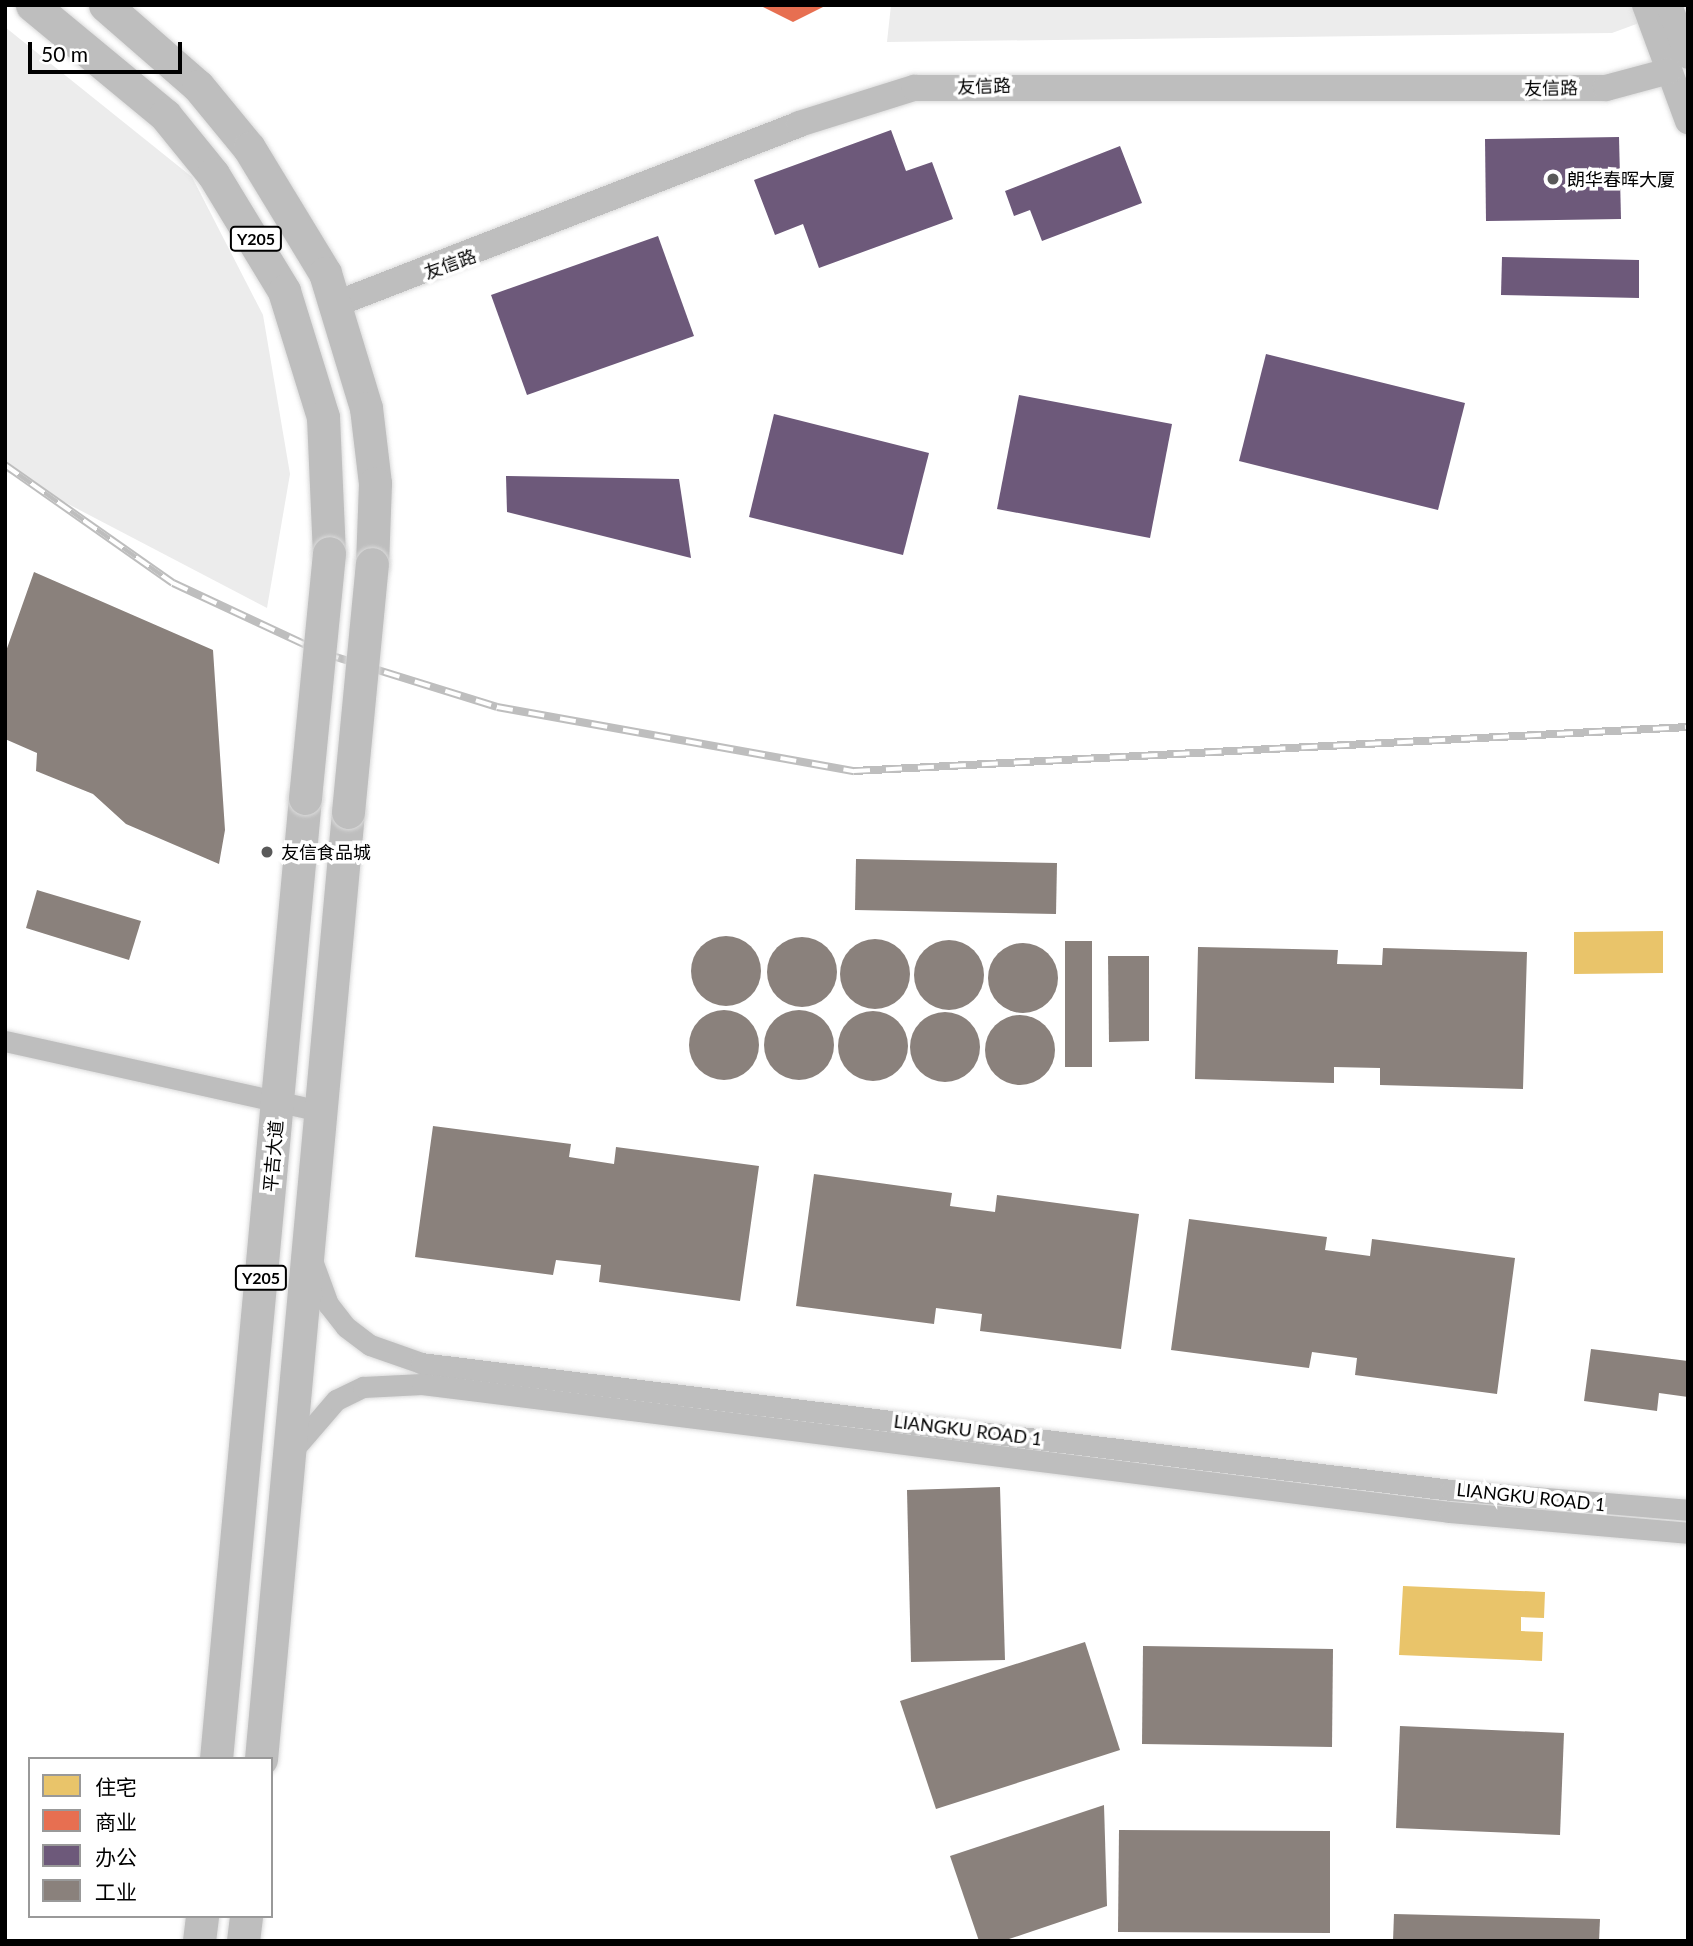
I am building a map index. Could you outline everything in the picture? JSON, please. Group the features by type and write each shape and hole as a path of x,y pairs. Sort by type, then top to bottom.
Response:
{"main road":[{"name":"平吉大道","path":"32,5 165,115 213,174 285,291 323,417 328,553 216,1757"},
{"name":"Y205","path":"105,5 198,86 249,148 293,214 333,296 366,408 374,483 372,564 261,1757"},
{"path":"199,1941 202,1918"},
{"path":"243,1941 246,1918"}],"street":[{"path":"1645,5 1673,60"},
{"path":"1669,5 1673,60 1688,121"},
{"name":"友信路","path":"333,296 799,124 914,88 1605,88 1673,60"},
{"path":"5,1041 278,1105 320,1111"},
{"name":"LIANGKU ROAD 1","path":"310,1248 328,1304 346,1327 370,1345 421,1363 1451,1489 1688,1510"},
{"name":"LIANGKU ROAD 1","path":"291,1455 302,1433 336,1400 363,1387 422,1384 1435,1511 1688,1533"}],"shaded area":[{"path":"891,5 1688,5 1612,33 887,42"},
{"path":"5,27 192,177 263,315 290,474 267,608 5,471"}],"building: 住宅":[{"path":"1663,931 1663,973 1574,974 1574,932"},
{"path":"1403,1586 1545,1592 1544,1618 1521,1617 1521,1631 1543,1632 1542,1661 1399,1655"}],"building: 商业":[{"path":"759,5 827,5 793,22"}],"building: 办公":[{"path":"891,130 906,171 932,162 953,219 819,268 803,224 775,235 754,180"},
{"name":"朗华春晖大厦","path":"1619,137 1621,219 1486,221 1485,139"},
{"path":"1120,146 1142,203 1042,241 1030,210 1014,216 1005,191"},
{"path":"658,236 694,336 527,395 491,295"},
{"path":"1502,257 1639,260 1639,298 1501,295"},
{"path":"1266,354 1465,403 1438,510 1239,461"},
{"path":"1019,395 1172,424 1150,538 997,509"},
{"path":"774,414 929,453 903,555 749,517"},
{"path":"506,476 679,479 691,558 507,512"}],"building: 工业":[{"path":"34,572 213,650 225,830 219,864 126,824 93,794 36,771 37,753 5,739 5,654"},
{"path":"856,859 1057,863 1056,914 855,910"},
{"path":"37,890 141,921 129,960 26,928"},
{"path":"719,936 733,936 746,942 755,951 761,971 759,984 751,996 733,1006 719,1006 706,1000 697,991 691,978 691,964 697,951 706,942"},
{"path":"795,937 809,937 822,943 831,952 837,972 835,985 827,997 809,1007 795,1007 782,1001 773,992 767,979 767,965 773,952 782,943"},
{"path":"868,939 882,939 895,945 904,954 910,974 908,987 900,999 882,1009 868,1009 855,1003 846,994 840,981 840,967 846,954 855,945"},
{"path":"942,940 956,940 969,946 978,955 984,975 982,988 974,1000 956,1010 942,1010 929,1004 920,995 914,982 914,968 920,955 929,946"},
{"path":"1065,941 1092,941 1092,1067 1065,1067"},
{"path":"1016,943 1030,943 1043,949 1052,958 1058,978 1056,991 1048,1003 1030,1013 1016,1013 1003,1007 994,998 988,985 988,971 994,958 1003,949"},
{"path":"1198,947 1338,950 1337,964 1382,965 1383,948 1527,952 1523,1089 1380,1085 1380,1068 1334,1067 1334,1083 1195,1079"},
{"path":"1108,956 1149,956 1149,1041 1109,1042"},
{"path":"717,1010 731,1010 744,1016 753,1025 759,1045 757,1058 749,1070 731,1080 717,1080 704,1074 695,1065 689,1052 689,1038 695,1025 704,1016"},
{"path":"792,1010 806,1010 819,1016 828,1025 834,1045 832,1058 824,1070 806,1080 792,1080 779,1074 770,1065 764,1052 764,1038 770,1025 779,1016"},
{"path":"866,1011 880,1011 893,1017 902,1026 908,1046 906,1059 898,1071 880,1081 866,1081 853,1075 844,1066 838,1053 838,1039 844,1026 853,1017"},
{"path":"938,1012 952,1012 965,1018 974,1027 980,1047 978,1060 970,1072 952,1082 938,1082 925,1076 916,1067 910,1054 910,1040 916,1027 925,1018"},
{"path":"1013,1015 1027,1015 1040,1021 1049,1030 1055,1050 1053,1063 1045,1075 1027,1085 1013,1085 1000,1079 991,1070 985,1057 985,1043 991,1030 1000,1021"},
{"path":"433,1126 571,1144 569,1157 614,1164 616,1147 759,1166 740,1301 599,1282 601,1265 556,1260 553,1275 415,1257"},
{"path":"814,1174 952,1193 950,1206 995,1212 997,1195 1139,1214 1121,1349 980,1331 982,1314 936,1308 934,1324 796,1306"},
{"path":"1189,1219 1327,1237 1325,1250 1370,1256 1372,1239 1515,1258 1497,1394 1355,1375 1357,1358 1312,1352 1309,1368 1171,1350"},
{"path":"1591,1349 1688,1361 1688,1397 1659,1393 1657,1411 1584,1401"},
{"path":"1000,1487 1005,1660 911,1662 907,1490"},
{"path":"1085,1642 1120,1750 936,1809 900,1701"},
{"path":"1143,1646 1333,1649 1332,1747 1142,1744"},
{"path":"1400,1726 1564,1733 1560,1835 1396,1828"},
{"path":"1104,1805 1107,1906 1003,1941 979,1941 950,1856"},
{"path":"1119,1830 1330,1831 1330,1933 1118,1932"},
{"path":"1394,1914 1600,1919 1599,1941 1393,1941"}],"railway":[{"path":"5,465 173,583 323,653 497,707 854,771 1688,727"}],"place":[{"name":"朗华春晖大厦","path":"1553,179"},
{"name":"友信食品城","path":"267,852"}]}
